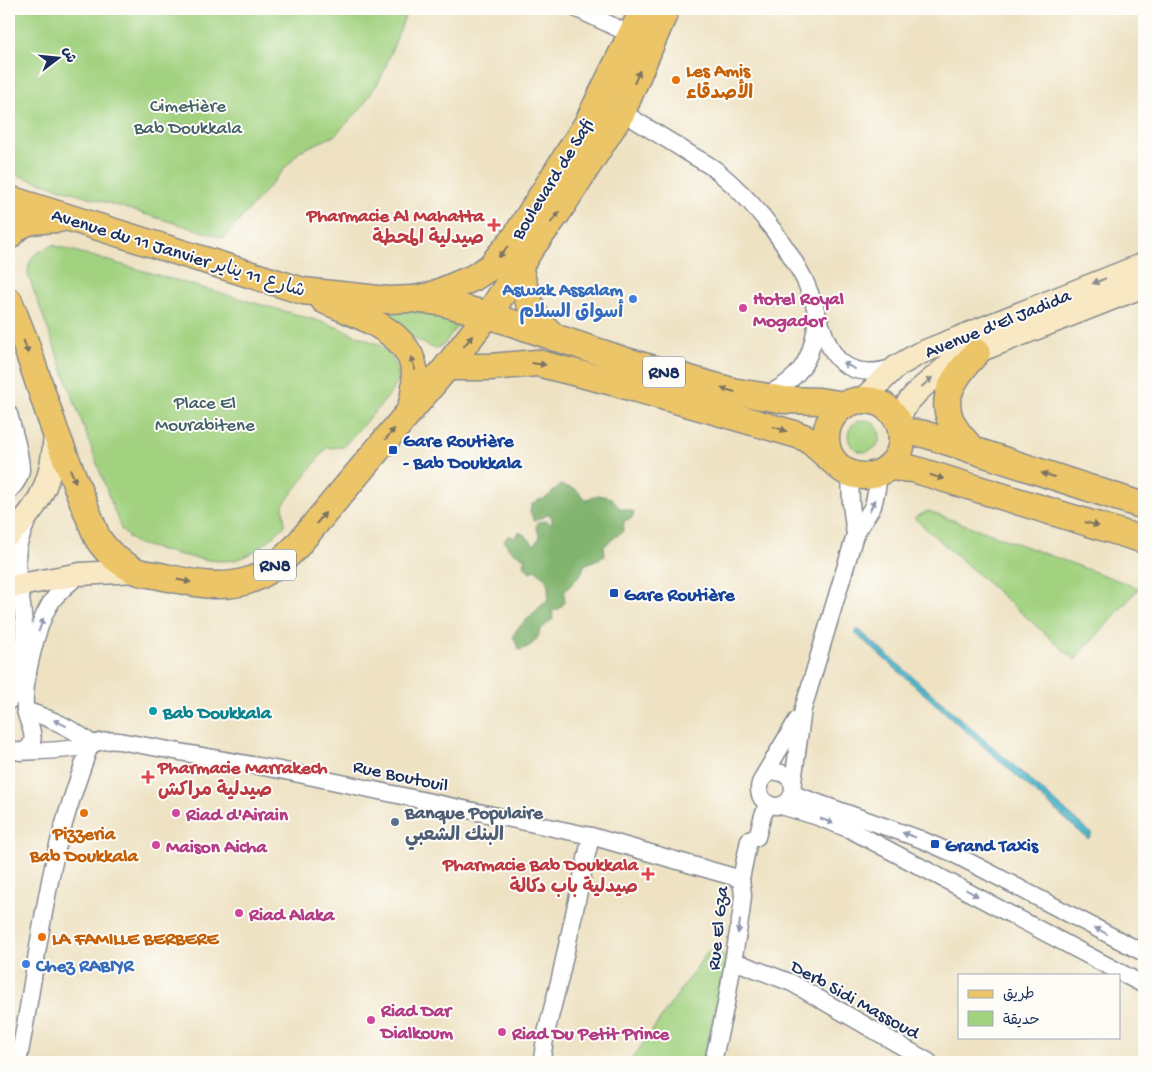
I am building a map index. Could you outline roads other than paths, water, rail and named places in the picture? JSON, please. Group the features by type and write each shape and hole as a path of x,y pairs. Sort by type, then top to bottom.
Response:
{"main road":[{"name":"Boulevard de Safi","path":"488,315 519,266 558,212 597,130 641,27 666,9"},
{"name":"Boulevard de Safi","path":"413,299 430,296 473,278 490,267 597,130 622,112 641,27"},
{"name":"Avenue du 11 Janvier شارع 11 يناير","path":"9,199 303,291 388,300 413,299 440,302 488,315 556,339 723,389 785,400 854,403"},
{"path":"9,236 18,226 27,222 70,219"},
{"name":"Avenue d'El Jadida","path":"854,403 896,367 918,354 1144,264"},
{"path":"519,266 527,297 538,320 556,339"},
{"name":"Avenue d'El Jadida","path":"899,425 909,401 942,369 977,352 1144,286"},
{"path":"303,291 366,320 391,334 403,344 411,356 416,372 416,387 410,411"},
{"name":"RN8","path":"9,301 55,431 104,548 114,558 136,571 216,585 248,580 266,572 282,561 447,367 488,315"},
{"path":"977,352 956,377 949,392 947,405 949,418 955,430 977,452"},
{"name":"RN8","path":"447,367 490,367 537,363 798,435 808,439 843,468"},
{"name":"RN8","path":"854,403 873,402 881,405 892,413 899,425"},
{"path":"854,403 832,418 827,432 827,448 843,468 864,477 884,470 913,469 1144,540"},
{"path":"884,470 897,458 901,449 899,425 1144,506"},
{"path":"9,535 32,510 44,490 53,459 55,431"},
{"path":"14,586 80,574 136,571"}],"street":[{"path":"577,9 641,27"},
{"path":"622,112 715,170 755,208 777,236 804,277 832,350 844,364 866,372 879,372 896,367"},
{"path":"760,397 786,385 799,372 811,347 816,331 817,314"},
{"path":"9,414 16,440 21,472 14,486 9,491"},
{"path":"843,468 851,504 855,535"},
{"path":"775,805 788,802 793,788 803,709 855,535 873,506 884,470"},
{"path":"9,701 14,688 24,638 14,586 18,548 23,530 32,510"},
{"path":"15,751 26,750 32,740 25,710 26,690 35,642 46,611 58,593 80,574"},
{"path":"803,709 758,788 763,800 851,830 1144,985"},
{"path":"18,1062 28,1013 40,932 59,844 85,745 73,729 25,710"},
{"name":"Rue Boutouil","path":"15,751 85,745 103,740 119,740 262,766 591,836 741,879"},
{"path":"764,775 777,771 789,776 793,788 952,853 1144,953"},
{"name":"Rue El Gza","path":"714,1062 734,961 744,895 741,879 749,840 757,837 763,815 775,805"},
{"path":"543,1062 546,1033 591,836"},
{"name":"Derb Sidi Massoud","path":"734,961 792,983 929,1062"}],"water":[{"path":"858,629 1092,834 1088,839 855,633"}],"place":[{"name":"Les Amis الأصدقاء","path":"676,80"},
{"name":"Pharmacie Al Mahatta صيدلية المحطة","path":"494,225"},
{"name":"Aswak Assalam أسواق السلام","path":"633,299"},
{"name":"Hotel Royal Mogador","path":"743,308"},
{"name":"Gare Routière - Bab Doukkala","path":"393,450"},
{"name":"Gare Routière","path":"614,593"},
{"name":"Bab Doukkala","path":"153,711"},
{"name":"Pharmacie Marrakech صيدلية مراكش","path":"148,777"},
{"name":"Pizzeria Bab Doukkala","path":"84,813"},
{"name":"Riad d'Airain","path":"176,813"},
{"name":"Banque Populaire البنك الشعبي","path":"395,822"},
{"name":"Grand Taxis","path":"935,844"},
{"name":"Maison Aicha","path":"156,845"},
{"name":"Pharmacie Bab Doukkala صيدلية باب دكالة","path":"648,874"},
{"name":"Riad Alaka","path":"239,913"},
{"name":"LA FAMILLE BERBERE","path":"42,937"},
{"name":"Chez RABIYR","path":"26,964"},
{"name":"Riad Dar Dialkoum","path":"371,1020"},
{"name":"Riad Du Petit Prince","path":"502,1032"}],"park label":[{"name":"Cimetière Bab Doukkala","path":"188,115"},
{"name":"Place El Mourabitene","path":"205,412"}]}
